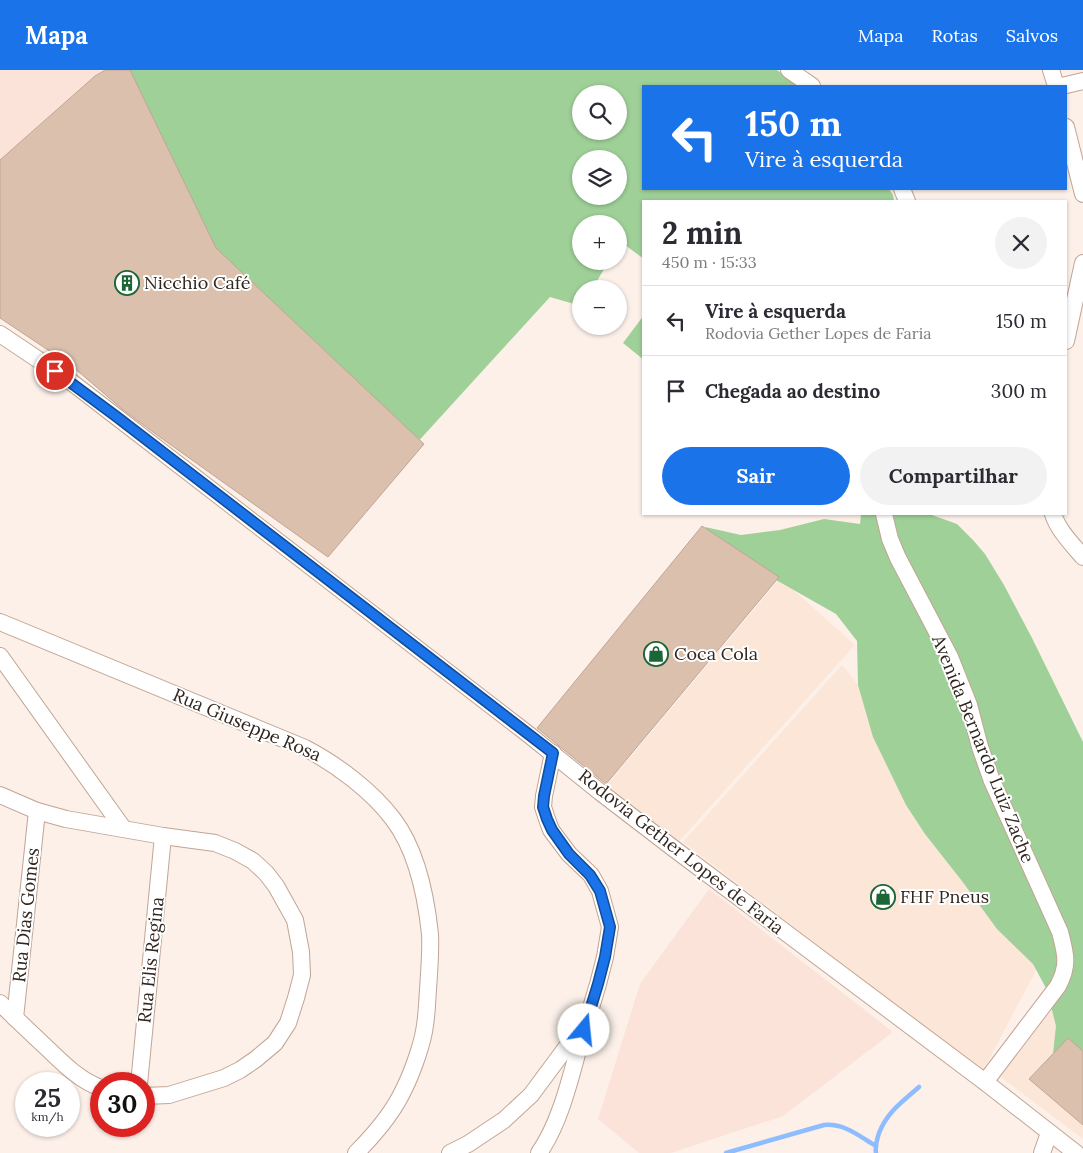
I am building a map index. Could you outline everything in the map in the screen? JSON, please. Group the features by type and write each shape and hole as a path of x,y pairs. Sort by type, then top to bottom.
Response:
{"street":[{"path":"789,70 811,85"},
{"path":"1051,70 1056,85"},
{"path":"1066,85 1083,81"},
{"path":"1073,132 1082,188"},
{"path":"1067,336 1083,263"},
{"name":"Rodovia Gether Lopes de Faria","path":"0,334 70,381 553,753 600,792 1076,1153"},
{"name":"Avenida Bernardo Luiz Zache","path":"884,515 890,539 898,558 950,658 969,705 992,782 1060,932 1064,948 1066,960 1065,974 1058,986 984,1082"},
{"path":"1053,515 1083,558"},
{"name":"Rua Giuseppe Rosa","path":"0,622 305,748 326,759 343,772 380,803 394,819 403,834 415,862 427,913 430,935 430,961 425,1025 416,1058 398,1101 385,1120 356,1153"},
{"path":"0,656 123,828"},
{"path":"540,1153 547,1142 562,1105 605,957 610,927 600,891 590,875 569,854 552,830 543,807 553,753"},
{"path":"0,795 37,811 66,820 214,843 235,851 266,873 276,886 295,920 301,952 302,975 288,1023 275,1043 240,1070 224,1078 169,1095 155,1096"},
{"name":"Rua Dias Gomes","path":"15,1018 37,811"},
{"name":"Rua Elis Regina","path":"140,1072 163,836"},
{"path":"0,1003 71,1070 90,1084"},
{"path":"450,1153 468,1144 504,1120 531,1095 571,1041 590,1011"},
{"path":"1042,1153 1050,1133"}],"shaded area":[{"path":"0,70 102,70 0,160"},
{"path":"780,578 855,645 674,847 602,791"},
{"name":"FHF Pneus","path":"842,665 940,786 1046,951 983,1071 683,842"},
{"path":"709,889 893,1032 783,1116 671,1153 639,1153 598,1119 640,984"},
{"path":"1051,1009 1083,1035 1083,1139 998,1075"}],"green space":[{"path":"110,70 777,70 798,85 642,85 642,190 890,190 893,195 894,200 642,200 642,258 627,246 627,215 572,215 572,270 604,270 597,280 572,280 572,303 550,297 321,548"},
{"path":"642,318 642,358 623,343"},
{"path":"861,515 932,515 957,524 985,554 1004,585 1083,742 1083,1079 1053,1054 1056,1026 1047,990 1033,964 997,929 925,834 906,805 873,737 858,685 857,641 836,614 762,572 725,558 705,527 741,535 780,530 824,519 860,524"}],"building":[{"name":"Nicchio Café","path":"105,70 130,70 216,248 424,444 328,557 122,409 72,366 0,318 0,160 95,76"},
{"name":"Coca Cola","path":"702,526 779,577 606,784 537,728"},
{"path":"1068,1038 1083,1051 1083,1125 1029,1079"}],"waterway":[{"path":"876,1153 878,1135 886,1119 896,1107 919,1087"},
{"path":"726,1153 824,1125 845,1128 876,1146"}],"place":[{"name":"Nicchio Café","path":"127,283"},
{"name":"Coca Cola","path":"656,654"},
{"name":"FHF Pneus","path":"883,897"}],"route":[{"path":"55,371 553,753 543,807 552,830 569,854 590,875 600,891 610,927 605,957 584,1030"}]}
